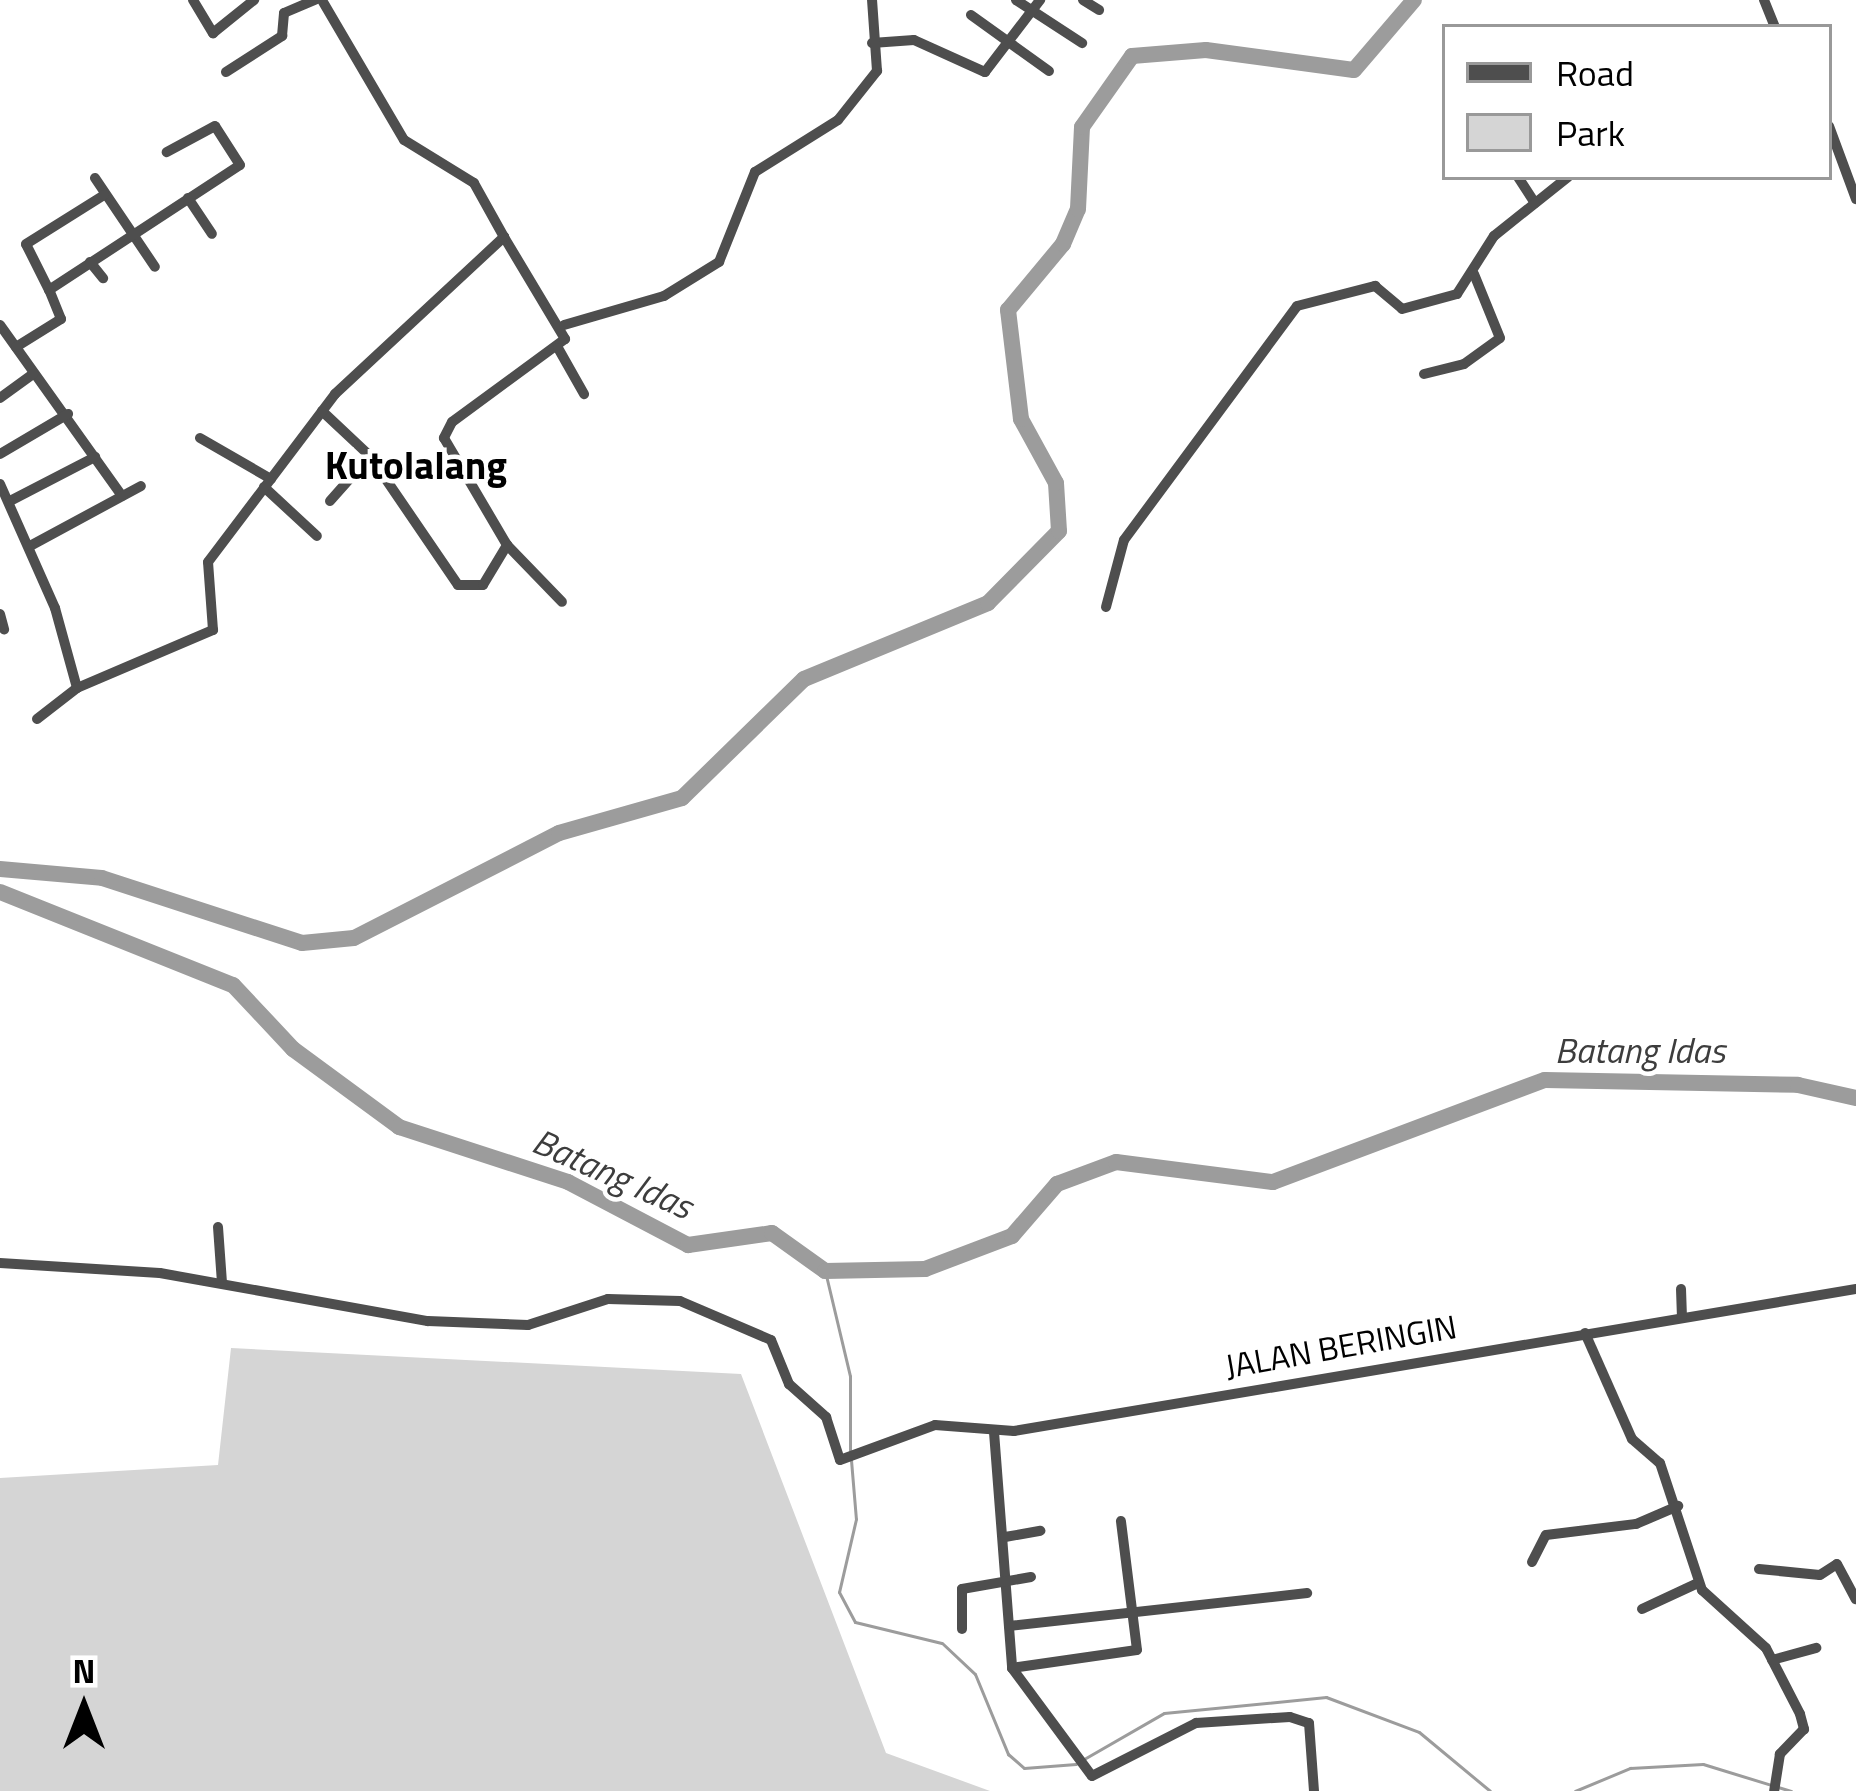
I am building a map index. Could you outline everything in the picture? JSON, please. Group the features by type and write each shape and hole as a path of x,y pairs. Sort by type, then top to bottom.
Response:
{"street":[{"path":"193,0 214,33 254,0"},
{"path":"226,72 283,35 284,13 319,0 404,140 474,183 564,326 558,347 446,431 452,459 507,545 562,602"},
{"path":"564,326 664,296 719,262 747,182 846,111 879,68 872,43 872,0"},
{"path":"1016,0 1036,5 1082,43"},
{"path":"1083,0 1099,10"},
{"path":"1764,0 1772,24"},
{"path":"872,43 914,40 980,72 1010,42 1036,5"},
{"path":"971,15 1049,70"},
{"path":"49,290 240,161 215,127 166,152"},
{"path":"1832,134 1856,199"},
{"path":"95,178 155,267"},
{"path":"1520,180 1535,203"},
{"path":"1106,607 1124,540 1297,306 1381,286 1411,309 1457,294 1494,236 1564,180"},
{"path":"16,347 61,319 26,244 104,195"},
{"path":"188,198 212,234"},
{"path":"37,719 77,688 213,630 208,562 322,411 504,237"},
{"path":"90,262 103,278"},
{"path":"1424,374 1464,364 1501,338 1474,274"},
{"path":"0,325 68,414 122,496"},
{"path":"558,347 584,394"},
{"path":"0,398 34,374"},
{"path":"322,411 370,456 458,585 483,585 507,545"},
{"path":"0,454 68,414"},
{"path":"200,438 267,483 317,536"},
{"path":"330,501 370,456"},
{"path":"10,501 95,457"},
{"path":"0,485 30,546 77,688"},
{"path":"30,546 141,486"},
{"path":"0,614 4,629"},
{"path":"0,1263 222,1283 218,1227"},
{"name":"JALAN BERINGIN","path":"222,1283 428,1322 538,1324 628,1297 715,1310 776,1345 789,1384 826,1417 840,1460 941,1424 994,1432 1856,1289"},
{"path":"1681,1289 1682,1318"},
{"path":"1585,1333 1628,1431 1656,1456 1678,1506 1698,1583 1737,1613 1772,1660 1804,1723 1779,1770 1774,1791"},
{"path":"994,1432 1012,1668 1088,1771 1101,1777 1196,1724 1304,1719 1314,1791"},
{"path":"1532,1562 1546,1535 1644,1522 1678,1506"},
{"path":"1012,1668 1135,1652 1121,1521"},
{"path":"1005,1537 1040,1532"},
{"path":"1759,1569 1820,1575 1837,1564 1856,1599"},
{"path":"962,1629 962,1589 1031,1576"},
{"path":"1642,1609 1698,1583"},
{"path":"1009,1625 1306,1593"},
{"path":"1772,1660 1816,1648"}],"green space":[{"path":"231,1348 741,1374 886,1753 990,1791 0,1791 0,1478 218,1465"}],"waterway":[{"path":"0,869 102,878 302,943 354,938 559,833 682,798 804,679 988,603 1059,531 1056,483 1021,419 1008,310 1063,244 1078,209 1082,127 1132,56 1206,50 1354,70 1414,0"},
{"name":"Batang Idas","path":"0,892 233,985 293,1049 399,1127 568,1182 688,1245 772,1233 825,1271 925,1269 1012,1236 1057,1184 1116,1162 1273,1182 1545,1080 1798,1085 1856,1098"},
{"path":"825,1271 850,1376 850,1450"},
{"path":"851,1460 856,1519 839,1592 855,1622 942,1643 975,1674 1008,1754 1024,1768 1076,1764"},
{"path":"1084,1759 1164,1713 1326,1697 1419,1732 1490,1791"},
{"path":"1575,1791 1630,1768 1703,1764 1791,1791"}],"district":[{"name":"Kutolalang","path":"416,465"}]}
